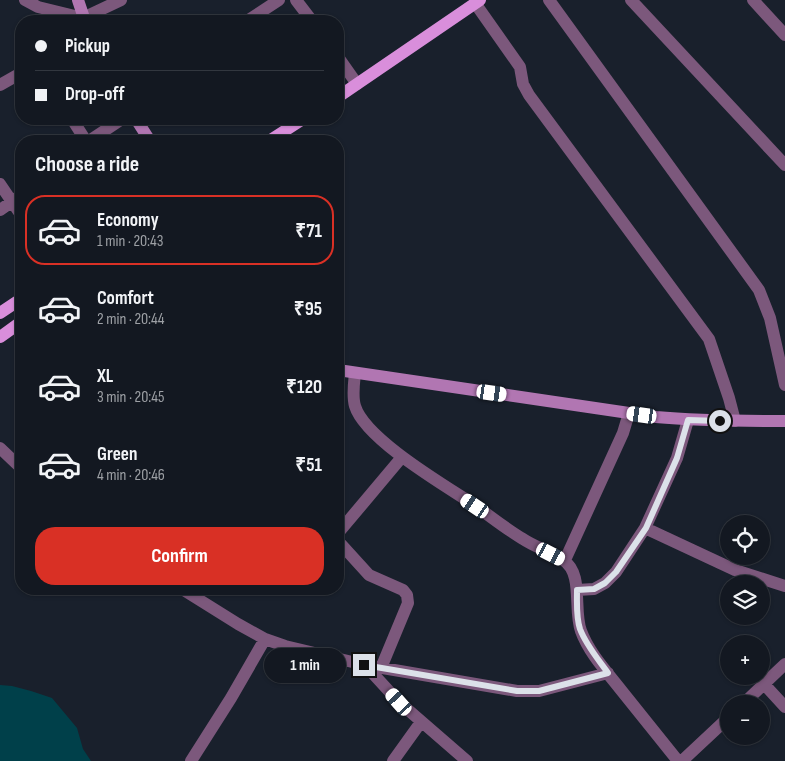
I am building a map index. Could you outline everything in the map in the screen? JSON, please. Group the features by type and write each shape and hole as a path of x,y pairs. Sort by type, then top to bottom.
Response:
{"main road":[{"path":"78,0 83,15"},
{"path":"344,93 478,2"},
{"path":"278,135 294,125"},
{"path":"0,313 15,303"},
{"path":"0,337 15,329"},
{"path":"344,371 688,420 785,421"}],"street":[{"path":"24,0 38,7 69,15"},
{"path":"92,15 121,0"},
{"path":"256,15 279,0"},
{"path":"296,0 307,15"},
{"path":"549,0 759,290 770,318 785,385"},
{"path":"631,0 785,165"},
{"path":"753,0 785,35"},
{"path":"478,2 520,67 523,84 529,95 709,339 735,421"},
{"path":"344,66 357,84"},
{"path":"0,85 15,76"},
{"path":"97,135 112,125"},
{"path":"0,184 15,196"},
{"path":"0,210 15,199"},
{"path":"355,372 353,397 355,407 362,420 380,438 402,457 524,540 565,560 573,569 577,590 578,617 581,630 589,647 680,761 720,725"},
{"path":"565,560 623,434 629,413"},
{"path":"577,590 594,589 605,583 616,572 646,528 677,458 688,420"},
{"path":"0,448 15,462"},
{"path":"344,527 402,457"},
{"path":"646,528 735,570 785,586"},
{"path":"344,548 369,575 403,590 407,594 408,603 381,668"},
{"path":"192,595 265,639 285,646 364,665 517,691 539,691 608,673"},
{"path":"191,761 265,639"},
{"path":"770,678 785,664"},
{"path":"364,665 399,702 467,761"},
{"path":"752,695 763,685"},
{"path":"765,685 785,707"},
{"path":"393,761 421,722"}],"water":[{"path":"0,685 12,686 52,698 77,728 83,749 91,761 0,761"}],"route":[{"path":"364,665 517,691 539,691 608,673 589,647 581,630 578,617 577,590 594,589 605,583 616,572 646,528 677,458 688,420 720,421"}]}
